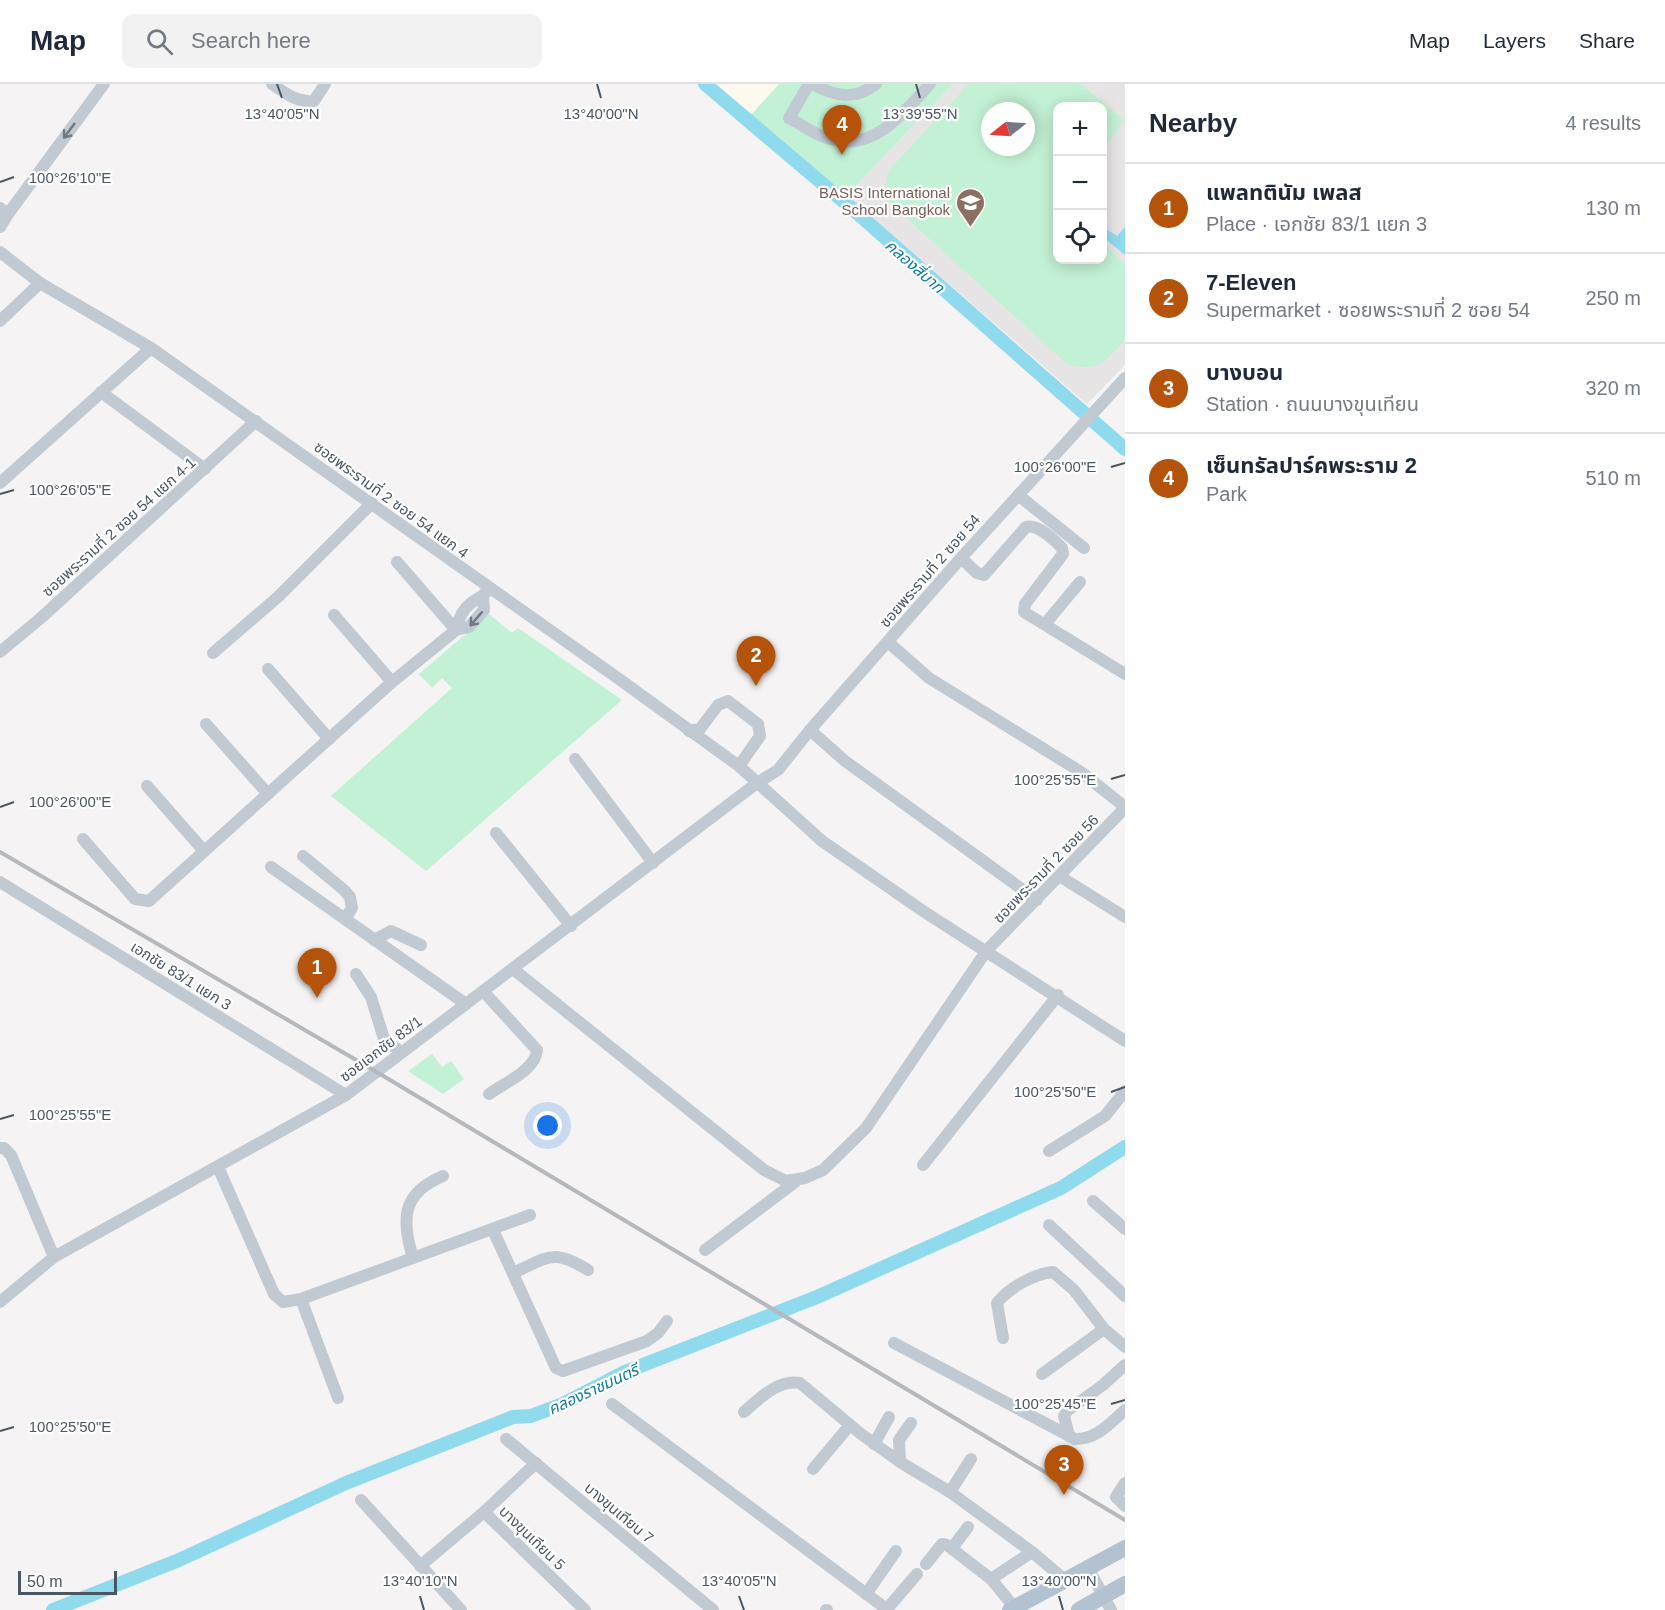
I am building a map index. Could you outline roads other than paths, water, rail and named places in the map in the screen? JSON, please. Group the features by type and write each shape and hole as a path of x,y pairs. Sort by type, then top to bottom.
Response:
{"main road":[{"path":"1012,1609 1125,1548"},
{"path":"1078,1610 1107,1603 1125,1584"}],"street":[{"path":"0,227 4,211 104,84"},
{"path":"272,84 290,97 306,102 314,101 326,84"},
{"path":"876,84 847,96 833,95 811,84 789,118 820,136 837,141 861,140 878,133 896,120 930,84"},
{"name":"ซอยพระรามที่ 2 ซอย 54 แยก 4","path":"0,252 40,283 151,348 372,503 486,593 739,766 822,841 923,911 1058,995 1125,1041"},
{"path":"0,321 40,283"},
{"path":"0,483 151,348"},
{"name":"ซอยพระรามที่ 2 ซอย 54","path":"757,783 778,770 960,558 1125,378"},
{"path":"101,392 205,469"},
{"name":"ซอยพระรามที่ 2 ซอย 54 แยก 4-1","path":"0,651 42,617 256,421"},
{"path":"1018,495 1084,548"},
{"path":"213,653 279,596 372,503"},
{"path":"960,558 977,573 984,574 1029,526 1035,527 1060,546 1063,554 1023,608 1024,612 1125,674"},
{"path":"397,562 456,630"},
{"path":"1045,624 1080,582"},
{"path":"83,838 135,899 142,901 153,898 392,682 456,630 459,618 472,602 486,593"},
{"path":"333,615 392,682"},
{"path":"888,642 929,678 1081,772 1125,808"},
{"path":"268,669 329,739"},
{"path":"689,731 700,729 718,705 728,701 758,724 760,730 760,736 739,766"},
{"path":"206,724 268,794"},
{"path":"810,730 845,760 1037,900"},
{"path":"575,759 653,863"},
{"name":"ซอยเอกชัย 83/1","path":"0,1302 54,1257 346,1095 757,783"},
{"path":"147,786 204,851"},
{"name":"ซอยพระรามที่ 2 ซอย 56","path":"705,1250 795,1182 823,1170 866,1128 987,950 1061,877 1125,808"},
{"path":"496,832 571,926"},
{"path":"303,856 350,897 352,908 345,919"},
{"path":"271,867 466,1004"},
{"path":"1061,877 1125,917"},
{"name":"เอกชัย 83/1 แยก 3","path":"0,882 346,1095"},
{"path":"375,940 391,931 421,945"},
{"path":"513,969 764,1170 786,1181 795,1182"},
{"path":"356,974 370,997 384,1039 401,1052"},
{"path":"483,992 537,1050 537,1058 531,1065 489,1094"},
{"path":"923,1165 1058,995"},
{"path":"1048,1151 1105,1116 1125,1091"},
{"path":"0,1149 4,1148 10,1155 54,1257"},
{"path":"218,1167 274,1294 283,1302 300,1299 530,1215"},
{"path":"413,1258 407,1239 407,1214 420,1187 443,1176"},
{"path":"1093,1201 1125,1229"},
{"path":"1049,1225 1125,1296"},
{"path":"493,1230 552,1363 560,1370 652,1338 667,1322"},
{"path":"513,1274 556,1256 567,1257 588,1270"},
{"path":"1003,1338 997,1303 1004,1294 1048,1273 1062,1279 1074,1290 1104,1329 1125,1347"},
{"path":"300,1299 338,1398"},
{"path":"1042,1374 1104,1329"},
{"path":"894,1343 1075,1439 1088,1439 1101,1432 1125,1410"},
{"path":"1069,1436 1064,1416 1067,1411 1103,1385 1125,1365"},
{"path":"744,1412 768,1391 790,1381 800,1383 874,1444 950,1492 1032,1552 1065,1580"},
{"path":"612,1404 888,1609 917,1574"},
{"path":"874,1444 889,1417"},
{"path":"900,1462 899,1440 911,1423"},
{"path":"813,1469 850,1425"},
{"name":"บางขุนเทียน 7","path":"506,1438 713,1610"},
{"path":"950,1492 971,1459"},
{"name":"บางขุนเทียน 5","path":"536,1463 484,1512 585,1610"},
{"path":"1125,1483 1116,1497 1125,1506"},
{"path":"361,1500 461,1610"},
{"path":"420,1566 484,1512"},
{"path":"952,1548 968,1527"},
{"path":"926,1564 942,1544 952,1548 991,1579 1012,1609"},
{"path":"866,1594 896,1551"},
{"path":"991,1579 1032,1552"},
{"path":"1088,1568 1107,1603"}],"water":[{"path":"1125,227 1125,255 1107,240 1107,230 1117,236"}],"waterway":[{"name":"คลองสี่บาท","path":"705,84 856,212 1125,449"},
{"name":"คลองราชมนตรี","path":"53,1610 179,1560 346,1483 513,1417 531,1416 563,1404 625,1372 817,1297 1061,1188 1125,1147"}],"railway":[{"path":"0,852 375,1071 1125,1520"}],"place":[{"name":"เซ็นทรัลปาร์คพระราม 2","path":"842,155"},
{"name":"BASIS International School Bangkok","path":"971,228"},
{"name":"7-Eleven","path":"756,686"},
{"name":"แพลทตินัม เพลส","path":"317,998"},
{"name":"บางบอน","path":"1064,1495"}]}
